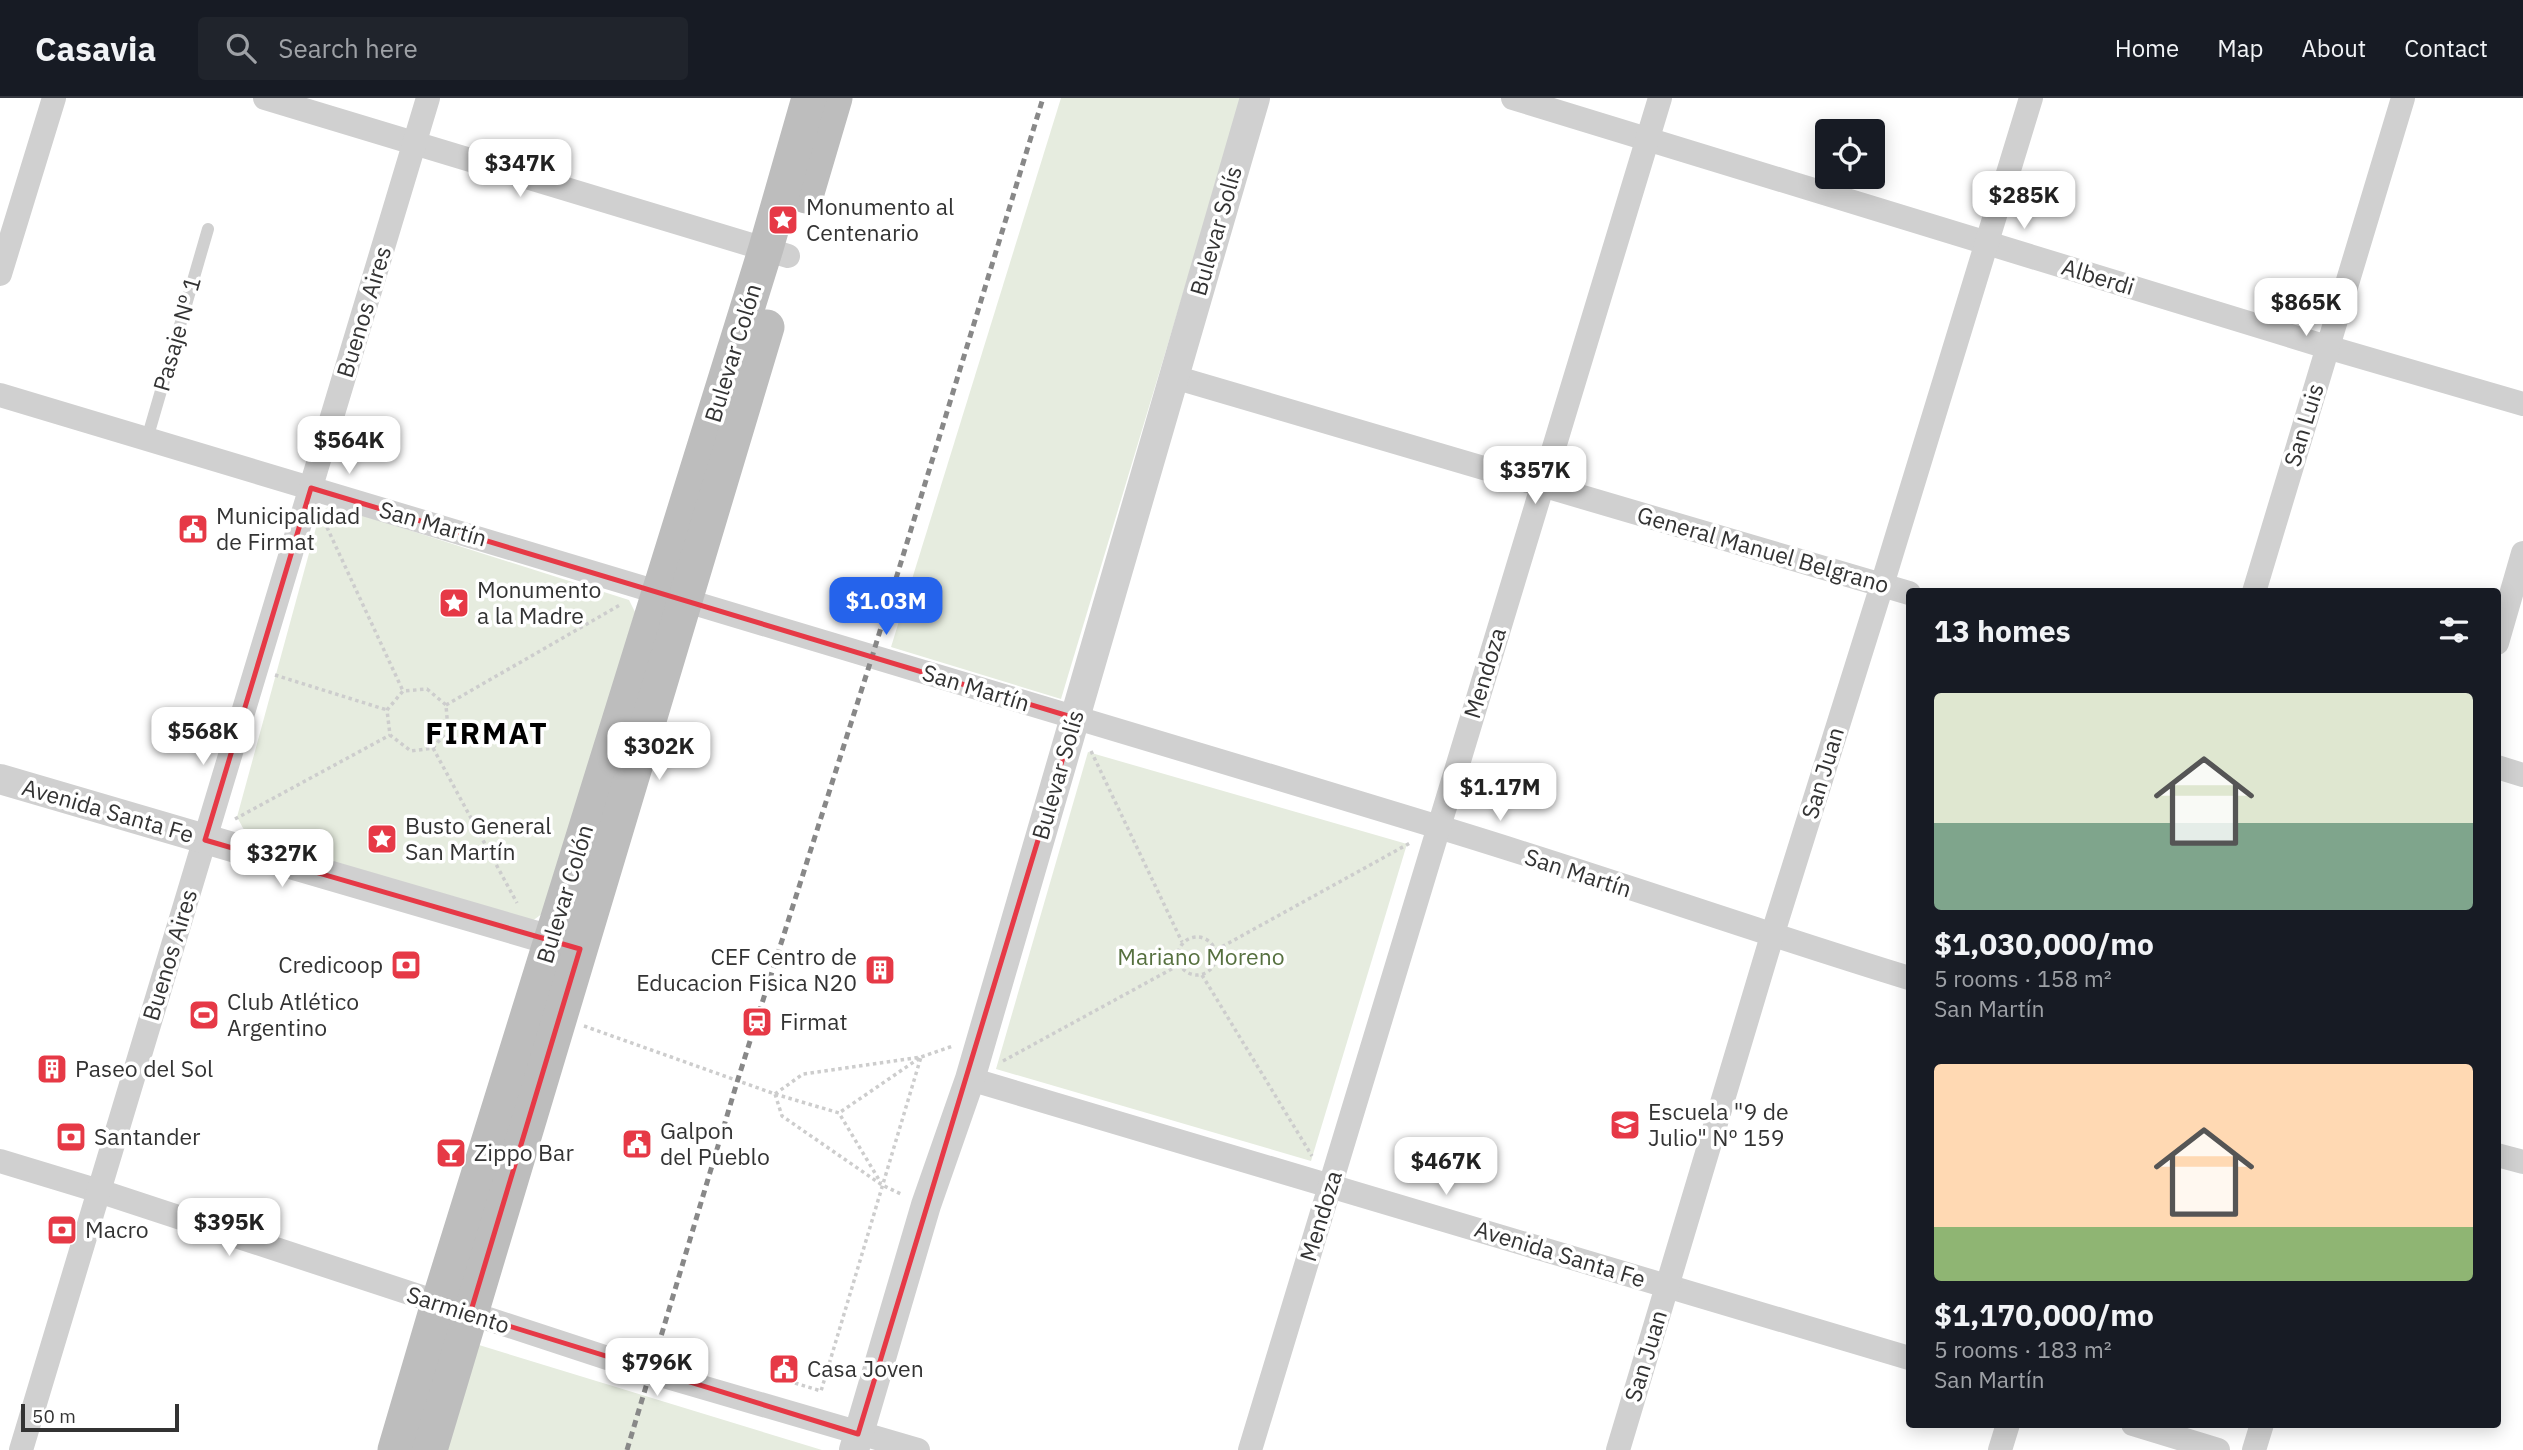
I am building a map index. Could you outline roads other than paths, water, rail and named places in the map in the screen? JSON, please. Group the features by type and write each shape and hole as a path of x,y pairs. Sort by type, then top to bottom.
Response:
{"main road":[{"name":"Bulevar Colón","path":"777,252 809,98"},
{"name":"Bulevar Colón","path":"395,1450 438,1304 565,944 777,252 835,98"},
{"name":"Bulevar Colón","path":"430,1450 559,1017 565,944"}],"street":[{"path":"0,275 54,98"},
{"path":"265,98 777,252"},
{"name":"Buenos Aires","path":"21,1450 428,98"},
{"name":"Bulevar Solís","path":"856,1442 926,1205 970,1079 1255,98"},
{"name":"Alberdi","path":"1513,98 2327,348 2523,404"},
{"name":"Mendoza","path":"1251,1450 1660,98"},
{"name":"San Juan","path":"1618,1450 1772,936 2031,98"},
{"name":"San Luis","path":"2255,588 2403,98"},
{"name":"General Manuel Belgrano","path":"1174,377 1906,592"},
{"name":"San Martín","path":"0,395 1439,827 1906,977"},
{"path":"2501,629 2523,553"},
{"path":"2501,768 2523,775"},
{"name":"Avenida Santa Fe","path":"0,779 565,944"},
{"name":"Avenida Santa Fe","path":"970,1079 1906,1357"},
{"path":"2501,1155 2523,1162"},
{"name":"Sarmiento","path":"0,1161 99,1191 856,1442 918,1450"},
{"path":"2000,1450 2007,1428"},
{"path":"2146,1428 2218,1450"},
{"path":"2255,1450 2261,1428"}],"lane":[{"name":"Pasaje Nº 1","path":"147,439 208,229"}],"railway":[{"path":"627,1450 738,1079 872,657 1043,98"}],"place":[{"name":"Monumento al Centenario","path":"783,220"},
{"name":"Municipalidad de Firmat","path":"193,529"},
{"name":"Monumento a la Madre","path":"454,603"},
{"name":"Busto General San Martín","path":"382,839"},
{"name":"Credicoop","path":"406,965"},
{"name":"CEF Centro de Educacion Fisica N20","path":"880,970"},
{"name":"Club Atlético Argentino","path":"204,1015"},
{"name":"Firmat","path":"757,1022"},
{"name":"Paseo del Sol","path":"52,1069"},
{"name":"Escuela \"9 de Julio\" Nº 159","path":"1625,1125"},
{"name":"Santander","path":"71,1137"},
{"name":"Galpon del Pueblo","path":"637,1144"},
{"name":"Zippo Bar","path":"451,1153"},
{"name":"Macro","path":"62,1230"},
{"name":"Casa Joven","path":"784,1369"}],"district":[{"name":"FIRMAT","path":"487,734"}],"park label":[{"name":"Mariano Moreno","path":"1201,957"}]}
